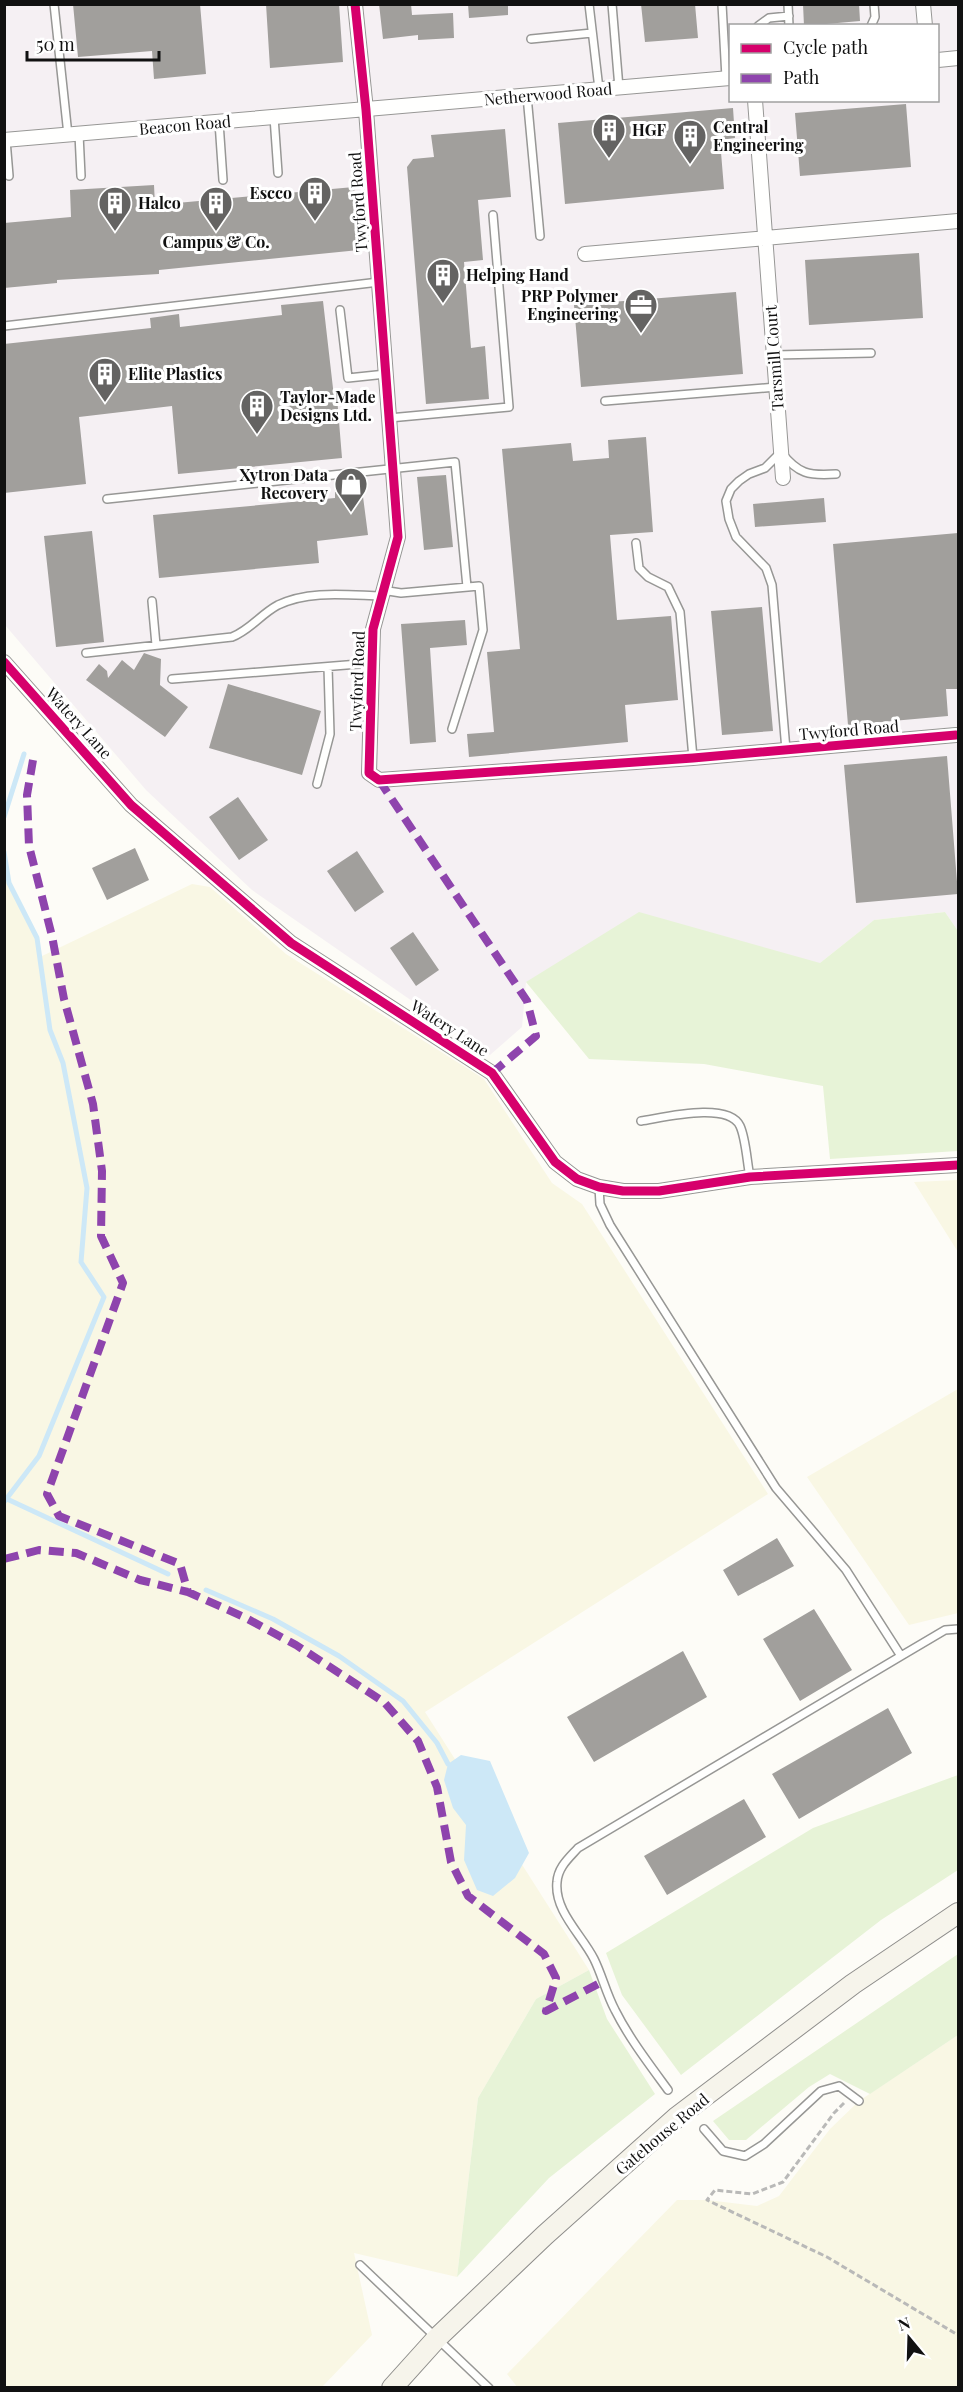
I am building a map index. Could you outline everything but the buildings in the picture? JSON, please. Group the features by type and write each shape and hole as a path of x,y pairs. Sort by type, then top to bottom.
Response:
{"main road":[{"name":"Gatehouse Road","path":"393,2388 437,2338 545,2235 677,2117 853,1984 958,1913"}],"street":[{"name":"Twyford Road","path":"355,4 366,110 398,537 373,629 369,773 379,780 693,758 957,735"},
{"path":"923,4 925,24"},
{"path":"939,60 958,58"},
{"name":"Netherwood Road","path":"366,110 728,78"},
{"name":"Tarsmill Court","path":"755,102 783,478"},
{"name":"Beacon Road","path":"5,140 366,110"},
{"path":"585,254 958,221"},
{"name":"Watery Lane","path":"4,662 140,812 291,943 492,1073 555,1162 577,1179 598,1187 623,1191 659,1191 750,1178 958,1165"}],"lane":[{"path":"54,4 81,176"},
{"path":"589,4 599,89"},
{"path":"612,4 619,87"},
{"path":"722,4 728,78"},
{"path":"788,4 789,24"},
{"path":"872,24 875,17 874,4"},
{"path":"761,24 769,18 789,16"},
{"path":"531,39 592,33"},
{"path":"527,96 540,236"},
{"path":"274,117 278,173"},
{"path":"219,122 223,180"},
{"path":"5,140 9,176"},
{"path":"389,418 509,408 493,215"},
{"path":"4,326 379,282"},
{"path":"340,310 348,378 386,375"},
{"path":"774,355 871,353"},
{"path":"605,401 776,387"},
{"path":"786,750 772,585 766,568 736,537 729,519 726,501 730,489 749,474 765,468 781,452 790,464 806,474 836,474"},
{"path":"107,499 455,462 467,587"},
{"path":"636,543 639,567 648,577 668,586 681,612 693,758"},
{"path":"86,653 232,637 242,633 279,605 296,599 478,586 483,630 452,729"},
{"path":"152,601 156,645"},
{"path":"172,679 371,663"},
{"path":"317,784 330,734 328,666"},
{"path":"641,1121 715,1112 731,1118 740,1125 750,1178"},
{"path":"598,1187 600,1204 610,1225 776,1488 846,1570 901,1656"},
{"path":"668,2090 643,2056 615,2010 594,1958 569,1922 559,1901 557,1882 562,1865 578,1848 945,1630 958,1629"},
{"path":"704,2129 723,2151 745,2156 765,2144 821,2091 839,2086 860,2101"},
{"path":"360,2265 489,2388"}],"path":[{"path":"853,2095 834,2113 783,2182 752,2194 715,2190 707,2200 826,2258 958,2335"}],"shaded area":[{"path":"4,5 958,5 958,931 945,912 874,920 820,963 526,982 522,1027 490,1055 252,890 146,790 5,625"},
{"path":"4,852 9,883 37,938 40,957 192,884 210,887 286,954 484,1079 552,1183 582,1204 768,1494 425,1712 589,1970 536,1999 478,2098 457,2277 354,2253 372,2335 322,2387 5,2387"},
{"path":"958,1180 958,1252 914,1182"},
{"path":"958,1389 958,1613 909,1625 807,1477"},
{"path":"958,2035 958,2387 518,2388 507,2374 677,2200 707,2200 757,2206 779,2196 830,2129 859,2101"}],"green space":[{"path":"639,912 820,963 874,920 945,912 958,931 958,1151 830,1159 823,1086 704,1064 589,1059 526,982"},
{"path":"958,1775 958,1870 881,1920 681,2075 622,1995 606,1953 813,1828"},
{"path":"958,1954 958,2035 870,2094 830,2074 809,2087 746,2140 729,2140 713,2121"},
{"path":"589,1970 607,2019 655,2094 549,2178 457,2277 478,2098 536,1999"}],"water":[{"path":"461,1755 490,1761 529,1853 515,1878 493,1896 477,1890 464,1860 466,1825 453,1808 444,1780 448,1764"}],"waterway":[{"path":"4,817 24,754"},
{"path":"4,852 9,883 37,938 50,1030 63,1063 87,1188 81,1262 104,1297 39,1456 4,1502"},
{"path":"7,1499 168,1574"},
{"path":"206,1590 273,1619 339,1656 403,1701 437,1743 448,1764"}],"marked path":[{"path":"33,760 27,795 29,846 52,936 64,999 93,1104 102,1171 101,1236 123,1283 47,1494 59,1516 180,1564 188,1592 244,1617 296,1645 384,1702 418,1741 437,1787 451,1862 468,1896 544,1954 556,1978 546,2011 602,1982"},
{"path":"379,780 527,1001 536,1036 492,1073"},
{"path":"4,1559 39,1550 76,1553 140,1580 188,1592"}],"cycle path":[{"path":"355,4 366,110 398,537 373,629 369,773 379,780 693,758 956,735"},
{"path":"4,662 131,805 291,943 492,1073 555,1162 577,1179 599,1187 623,1191 659,1191 750,1177 958,1165"}],"place":[{"name":"HGF","path":"609,159"},
{"name":"Central Engineering","path":"690,165"},
{"name":"Escco","path":"315,222"},
{"name":"Halco","path":"115,232"},
{"name":"Campus & Co.","path":"216,232"},
{"name":"Helping Hand","path":"443,304"},
{"name":"PRP Polymer Engineering","path":"641,334"},
{"name":"Elite Plastics","path":"105,403"},
{"name":"Taylor-Made Designs Ltd.","path":"257,435"},
{"name":"Xytron Data Recovery","path":"351,513"}]}
